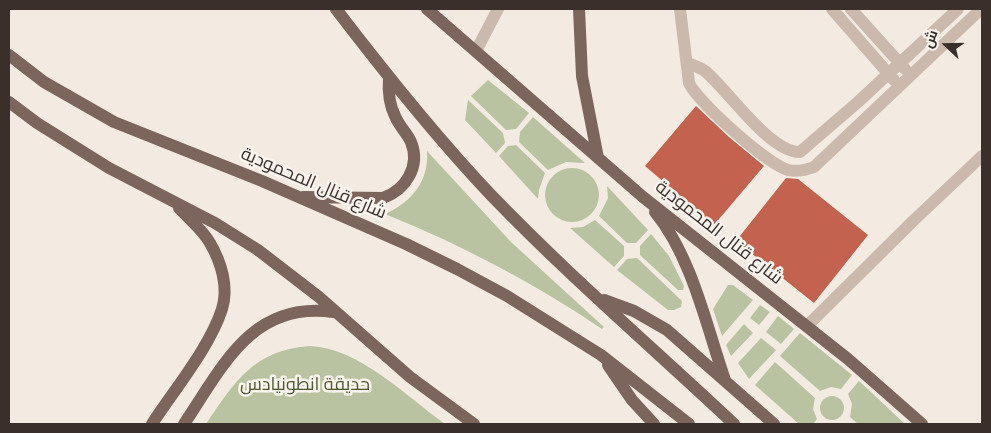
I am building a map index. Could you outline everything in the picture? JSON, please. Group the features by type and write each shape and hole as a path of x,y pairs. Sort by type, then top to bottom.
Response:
{"main road":[{"path":"336,9 416,112 492,195 734,424"},
{"name":"شارع قنال المحمودية","path":"427,9 643,197 807,326 888,392 922,424"},
{"path":"578,9 582,76 598,158"},
{"name":"شارع قنال المحمودية","path":"9,55 44,82 114,122 262,181 457,268 539,315 601,355 689,424"},
{"path":"295,197 382,198 391,195 405,184 413,168 414,151 390,104 389,78"},
{"path":"9,102 37,123 109,168 215,223 258,250 319,298 410,377 474,424"},
{"path":"643,197 662,220 680,252 726,382"},
{"path":"152,424 214,328 222,308 224,285 220,265 209,241 168,198"},
{"path":"600,298 634,311 666,330 774,424"},
{"path":"184,424 233,353 269,320 291,312 312,309 333,312"},
{"path":"601,355 632,400 654,424"}],"street":[{"path":"476,51 498,9"},
{"path":"680,9 689,83 694,93 732,129 779,166 794,171 814,167 910,74 981,9"},
{"path":"832,9 899,86"},
{"path":"851,9 910,74"},
{"path":"687,63 707,73 759,128 781,146 794,152 804,151 958,9"},
{"path":"804,151 814,167"},
{"path":"807,326 982,156"}],"green space":[{"path":"488,80 529,113 516,129 506,130 471,96"},
{"path":"468,100 503,133 505,143 496,153 465,120"},
{"path":"533,117 585,163 566,162 548,170 519,142 520,132"},
{"path":"516,145 545,173 538,199 499,156 508,146"},
{"path":"427,151 511,242 604,327 602,329 550,296 497,266 385,214 411,197 417,189 425,172"},
{"path":"572,168 582,170 591,176 597,185 599,195 597,205 591,214 582,220 572,222 562,220 553,214 547,205 545,195 547,185 553,176 562,170"},
{"path":"607,186 648,230 636,243 627,243 599,216 608,198"},
{"path":"595,220 624,246 624,256 614,267 570,228 583,227"},
{"path":"651,234 669,256 684,286 683,290 678,290 640,255 640,246"},
{"path":"637,258 682,301 681,307 668,310 617,270 627,259"},
{"path":"728,285 733,285 753,300 722,336 713,309"},
{"path":"760,305 770,312 759,325 750,318"},
{"path":"778,316 794,329 781,344 766,332"},
{"path":"744,324 753,333 731,356 726,345"},
{"path":"800,333 852,375 841,389 831,387 820,391 780,356"},
{"path":"761,338 776,350 749,379 738,363"},
{"name":"حديقة انطونيادس","path":"310,346 346,355 364,364 445,424 206,424 237,381 260,361 274,354"},
{"path":"775,362 815,398 813,409 817,419 813,424 799,424 755,385"},
{"path":"859,381 905,424 858,424 850,417 852,404 848,394"},
{"path":"832,396 840,400 844,408 840,416 832,420 824,416 820,408 824,400"}],"building":[{"path":"696,106 764,166 714,225 645,166"},
{"path":"786,178 798,179 868,235 814,303 736,241"}]}
